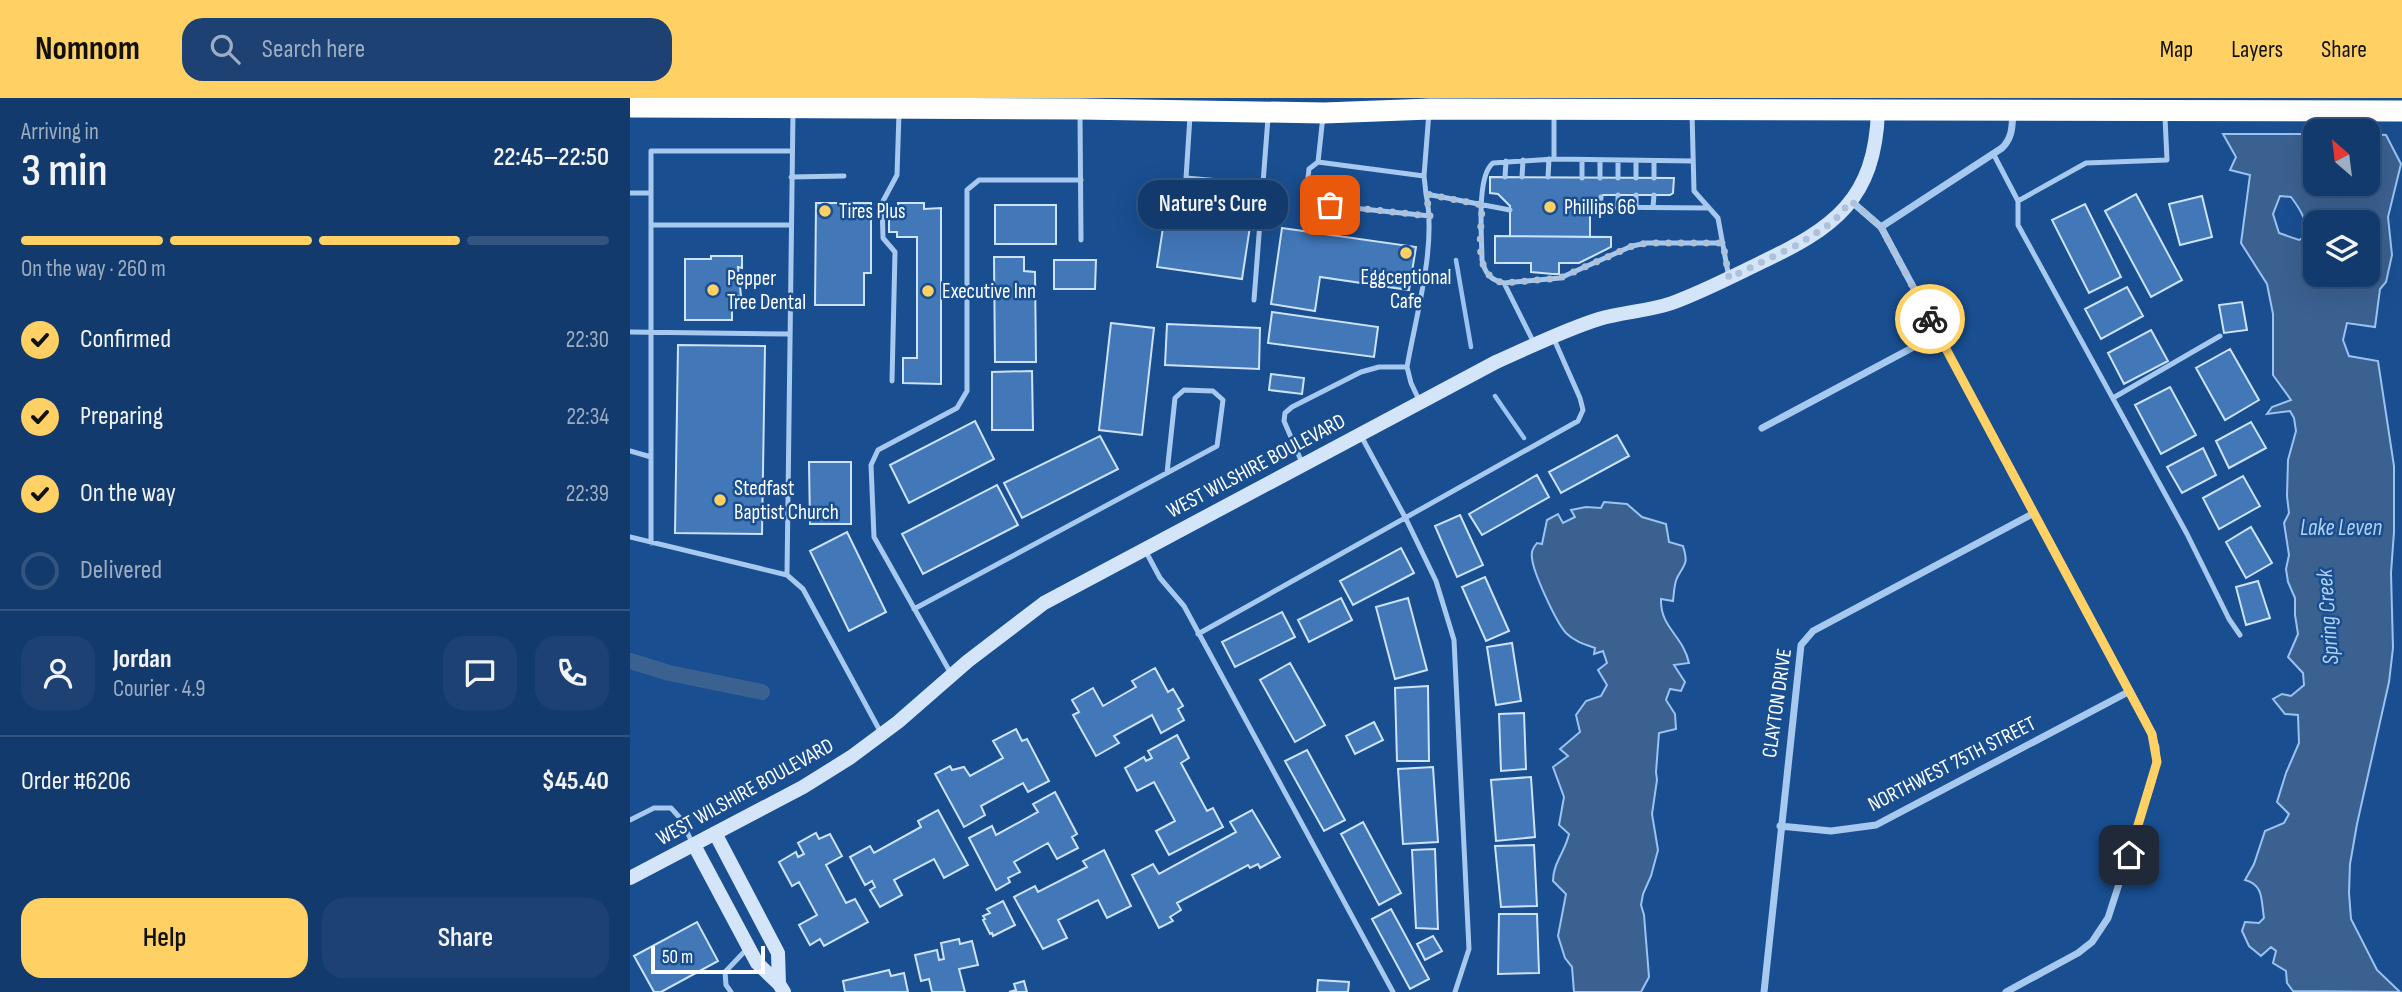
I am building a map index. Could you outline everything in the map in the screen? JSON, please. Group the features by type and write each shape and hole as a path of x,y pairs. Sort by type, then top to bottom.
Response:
{"highway":[{"path":"799,108 862,98"},
{"path":"630,107 799,108 898,103 1027,104 1080,109 1324,113 1430,109 1691,110 1878,104 2013,110 2402,111"}],"main road":[{"name":"WEST WILSHIRE BOULEVARD","path":"630,878 803,787 882,735 1000,635 1044,603 1496,362 1600,319 1670,303 1799,244 1833,222 1864,180 1875,150 1878,104"},
{"path":"715,833 778,953 782,988"},
{"path":"694,845 757,963 782,988"}],"street":[{"path":"1881,227 1994,155 2009,141 2013,110"},
{"path":"1851,201 1881,227 2152,734 2157,762 2108,918 2092,942 2078,953 2006,992"},
{"path":"1762,428 1938,334"},
{"name":"CLAYTON DRIVE","path":"1764,992 1801,645 1807,636 2034,513"},
{"name":"NORTHWEST 75TH STREET","path":"1780,826 1831,831 1876,825 2130,691"}],"lane":[{"path":"892,381 895,252 883,238 882,203 898,175 898,103"},
{"path":"788,576 791,151 799,108"},
{"path":"1080,109 1081,240"},
{"path":"1421,402 1411,383 1407,367 1427,257 1430,216 1424,176 1430,109"},
{"path":"1548,177 1555,110"},
{"path":"1691,110 1694,191 1718,218 1729,278"},
{"path":"2018,201 2086,163 2167,160 2165,110"},
{"path":"1190,111 1186,178 1264,185"},
{"path":"1254,300 1268,112"},
{"path":"1324,113 1318,162 1309,169 1305,203 1430,216"},
{"path":"651,542 651,151 791,151"},
{"path":"1994,155 2018,201 2018,225 2188,534 2229,619 2240,635"},
{"path":"1693,162 1551,159 1493,163 1487,167 1483,182 1482,260 1489,277 1504,283 1560,278 1632,246 1647,243 1723,243"},
{"path":"1522,177 1523,160"},
{"path":"1582,178 1583,160"},
{"path":"1600,160 1600,177"},
{"path":"1618,160 1618,178"},
{"path":"1636,160 1636,178"},
{"path":"1505,177 1506,161"},
{"path":"1654,161 1654,178"},
{"path":"1318,162 1424,176"},
{"path":"791,177 845,176"},
{"path":"952,675 874,537 871,464 878,450 957,408 967,391 967,190 979,180 1081,180"},
{"path":"630,193 651,193"},
{"path":"1426,194 1507,210 1504,199"},
{"path":"1618,195 1618,207"},
{"path":"1636,195 1636,207"},
{"path":"1653,207 1654,195"},
{"path":"1600,207 1601,197"},
{"path":"1590,207 1709,208"},
{"path":"651,225 791,225"},
{"path":"1504,283 1535,345"},
{"path":"630,332 790,334"},
{"path":"2113,398 2220,336"},
{"path":"1198,634 1577,421 1583,410 1580,398 1553,337"},
{"path":"1303,465 1283,421 1285,413 1361,372 1379,367 1407,367"},
{"path":"914,609 1167,473 1217,446 1223,400 1213,391 1184,390 1175,398 1167,473"},
{"path":"1360,434 1436,582 1454,640 1469,949 1455,992"},
{"path":"630,451 651,457"},
{"path":"630,537 788,576 803,589 882,735"},
{"path":"1145,549 1160,578 1184,606 1393,992"},
{"path":"630,820 654,808 671,808 680,818 694,845"},
{"path":"731,992 726,985 725,972 749,947"}],"water":[{"name":"Lake Leven","path":"2223,134 2303,134 2303,196 2380,196 2380,135 2386,135 2401,164 2388,217 2392,255 2386,282 2380,289 2375,327 2347,323 2343,340 2349,356 2378,361 2394,466 2391,573 2393,648 2389,682 2350,864 2351,919 2377,970 2400,992 2293,991 2287,983 2286,971 2273,963 2276,951 2271,947 2261,956 2249,946 2242,931 2245,922 2259,923 2264,918 2259,889 2245,880 2254,864 2265,831 2284,823 2289,814 2277,802 2299,743 2298,715 2285,714 2273,699 2282,694 2291,696 2304,685 2303,673 2288,657 2298,634 2295,598 2286,569 2289,555 2284,523 2289,513 2288,460 2296,431 2290,411 2267,414 2272,407 2291,400 2273,375 2273,314 2267,284 2241,243 2250,175 2230,170 2236,157"},
{"path":"1604,502 1627,504 1642,517 1666,524 1669,542 1683,546 1686,557 1676,580 1673,601 1661,599 1664,617 1682,645 1689,663 1674,665 1685,682 1681,691 1670,689 1666,700 1675,714 1676,729 1659,733 1652,814 1658,850 1641,905 1649,977 1641,992 1574,992 1572,967 1565,958 1558,936 1566,894 1553,881 1569,834 1559,825 1564,797 1553,767 1568,756 1560,749 1580,732 1576,715 1586,701 1601,696 1607,685 1598,670 1607,663 1603,651 1594,654 1595,648 1566,633 1541,585 1533,565 1532,553 1537,543 1542,544 1547,520 1558,514 1563,523 1575,517 1571,510 1601,508"}],"building":[{"name":"Phillips 66","path":"1490,177 1674,178 1673,193 1670,195 1603,195 1590,207 1590,237 1510,236 1510,206 1498,194 1490,193"},
{"path":"2136,194 2182,280 2151,297 2105,211"},
{"path":"2202,196 2212,237 2180,245 2169,204"},
{"path":"816,203 871,203 871,273 864,273 864,305 815,305"},
{"name":"Executive Inn","path":"898,203 924,203 924,209 941,208 941,384 903,383 903,358 917,358 917,237 897,237 897,232 889,232 889,212 898,212"},
{"path":"2085,204 2121,277 2089,293 2052,220"},
{"path":"995,205 1056,205 1056,244 995,244"},
{"path":"1166,208 1251,220 1242,279 1157,267"},
{"path":"1282,228 1416,247 1409,290 1320,277 1315,311 1271,304"},
{"path":"1495,236 1611,237 1611,247 1579,263 1559,263 1559,274 1531,272 1531,263 1495,263"},
{"name":"Pepper Tree Dental","path":"711,256 742,256 742,268 738,267 741,296 732,296 732,320 685,320 685,259 711,259"},
{"path":"994,257 1024,257 1024,271 1035,272 1036,362 995,362"},
{"path":"1054,260 1096,260 1095,289 1054,289"},
{"path":"2127,287 2143,316 2101,339 2085,309"},
{"path":"2242,302 2247,330 2224,333 2219,305"},
{"path":"1272,312 1378,327 1374,357 1268,343"},
{"path":"1111,323 1154,328 1142,435 1099,430"},
{"path":"1167,324 1260,328 1259,369 1165,365"},
{"path":"2151,330 2168,361 2124,384 2108,353"},
{"path":"678,345 765,346 762,534 675,533"},
{"path":"2230,349 2259,400 2225,420 2196,368"},
{"path":"1032,371 1033,430 992,430 992,372"},
{"path":"1271,374 1304,378 1302,394 1269,390"},
{"path":"2170,387 2196,435 2161,454 2135,405"},
{"path":"975,421 994,459 909,503 890,465"},
{"path":"2251,422 2266,448 2229,468 2216,441"},
{"path":"1617,435 1629,456 1561,493 1549,472"},
{"path":"1100,436 1118,469 1022,518 1004,483"},
{"path":"2203,448 2216,475 2182,493 2167,467"},
{"path":"809,462 851,462 851,524 810,524"},
{"path":"1537,475 1549,497 1482,535 1469,514"},
{"path":"2243,476 2260,506 2219,529 2203,498"},
{"path":"997,485 1018,525 923,574 902,534"},
{"path":"1460,515 1483,565 1457,577 1435,526"},
{"path":"2251,527 2272,563 2246,578 2226,542"},
{"path":"847,532 886,612 849,631 810,551"},
{"path":"1401,548 1414,573 1353,605 1340,581"},
{"path":"1485,577 1509,631 1486,641 1462,587"},
{"path":"2258,581 2270,618 2246,625 2236,587"},
{"path":"1341,598 1352,620 1309,642 1298,620"},
{"path":"1408,598 1427,670 1395,679 1376,607"},
{"path":"1282,612 1295,637 1235,667 1222,642"},
{"path":"1512,643 1521,701 1496,705 1487,647"},
{"path":"1290,663 1325,725 1295,742 1260,680"},
{"path":"1155,668 1168,692 1173,689 1183,706 1178,709 1184,720 1161,733 1152,715 1114,736 1119,743 1096,756 1073,715 1079,712 1072,700 1093,688 1103,706 1136,687 1132,681"},
{"path":"1428,686 1429,761 1397,761 1395,688"},
{"path":"1524,713 1526,769 1501,771 1499,714"},
{"path":"1374,722 1383,740 1355,754 1346,736"},
{"path":"1016,729 1022,741 1027,739 1049,781 1028,792 1023,783 981,806 985,815 964,827 935,774 950,766 952,770 964,767 970,776 1003,758 993,741"},
{"path":"1177,735 1189,758 1181,763 1207,811 1213,808 1223,827 1169,855 1156,831 1175,821 1154,782 1137,791 1125,768 1144,757 1146,761 1152,758 1148,751"},
{"path":"1307,750 1345,820 1324,831 1285,761"},
{"path":"1433,767 1438,842 1403,844 1398,769"},
{"path":"1531,777 1535,837 1496,841 1491,780"},
{"path":"1055,792 1077,834 1072,837 1078,848 1057,859 1048,843 1014,862 1020,872 1008,878 1010,882 996,890 969,838 992,826 996,835 1038,812 1033,804"},
{"path":"938,810 968,865 944,878 934,859 894,880 902,895 880,907 870,890 875,887 872,881 865,885 850,857 870,846 874,853 921,827 918,821"},
{"path":"1252,810 1280,857 1260,868 1258,864 1250,868 1248,865 1177,903 1181,910 1170,917 1173,921 1159,928 1132,875 1153,864 1159,874 1236,832 1230,822"},
{"path":"1363,822 1401,893 1379,905 1341,834"},
{"path":"816,833 819,839 830,834 842,856 826,865 846,903 855,899 868,922 824,946 820,939 810,945 799,925 817,915 799,882 792,886 779,862 796,852 798,857 804,854 798,843"},
{"path":"1534,845 1537,906 1501,907 1495,846"},
{"path":"1435,849 1438,929 1416,928 1412,850"},
{"path":"1104,850 1131,906 1107,918 1098,900 1058,920 1067,938 1043,949 1014,897 1035,886 1038,892 1087,867 1083,861"},
{"path":"1003,901 1015,925 993,936 983,916 990,913 987,909"},
{"path":"1391,909 1429,979 1410,989 1372,919"},
{"path":"1499,914 1537,914 1539,973 1498,974"},
{"path":"697,922 718,961 661,992 654,992 634,956"},
{"path":"1433,936 1442,951 1425,960 1417,944"},
{"path":"959,939 960,944 972,941 978,965 959,969 965,992 932,992 929,979 921,981 915,955 937,950 939,960 944,959 941,943"},
{"path":"889,970 891,976 904,973 908,992 845,992 843,981"},
{"path":"1318,980 1349,982 1348,992 1317,992"},
{"path":"1024,981 1027,992 1009,992 1016,990 1014,984"}],"waterway":[{"path":"1456,260 1471,347"},
{"path":"1495,396 1524,438"},
{"path":"630,661 669,673 762,692"}],"way so far":[{"path":"1330,205 1430,216 1426,194 1482,205 1482,260 1485,271 1496,282 1504,283 1560,278 1607,256 1647,243 1723,243 1729,278 1799,244 1833,222 1851,201 1881,227 1930,319"}],"place":[{"name":"Nature's Cure","path":"1330,205"},
{"name":"Phillips 66","path":"1550,207"},
{"name":"Tires Plus","path":"825,211"},
{"name":"Eggceptional Cafe","path":"1406,253"},
{"name":"Pepper Tree Dental","path":"713,290"},
{"name":"Executive Inn","path":"928,291"},
{"name":"Stedfast Baptist Church","path":"720,500"}],"route":[{"path":"1930,319 2152,734 2157,762 2129,855"}],"water label":[{"name":"Spring Creek","path":"2328,617"}]}
